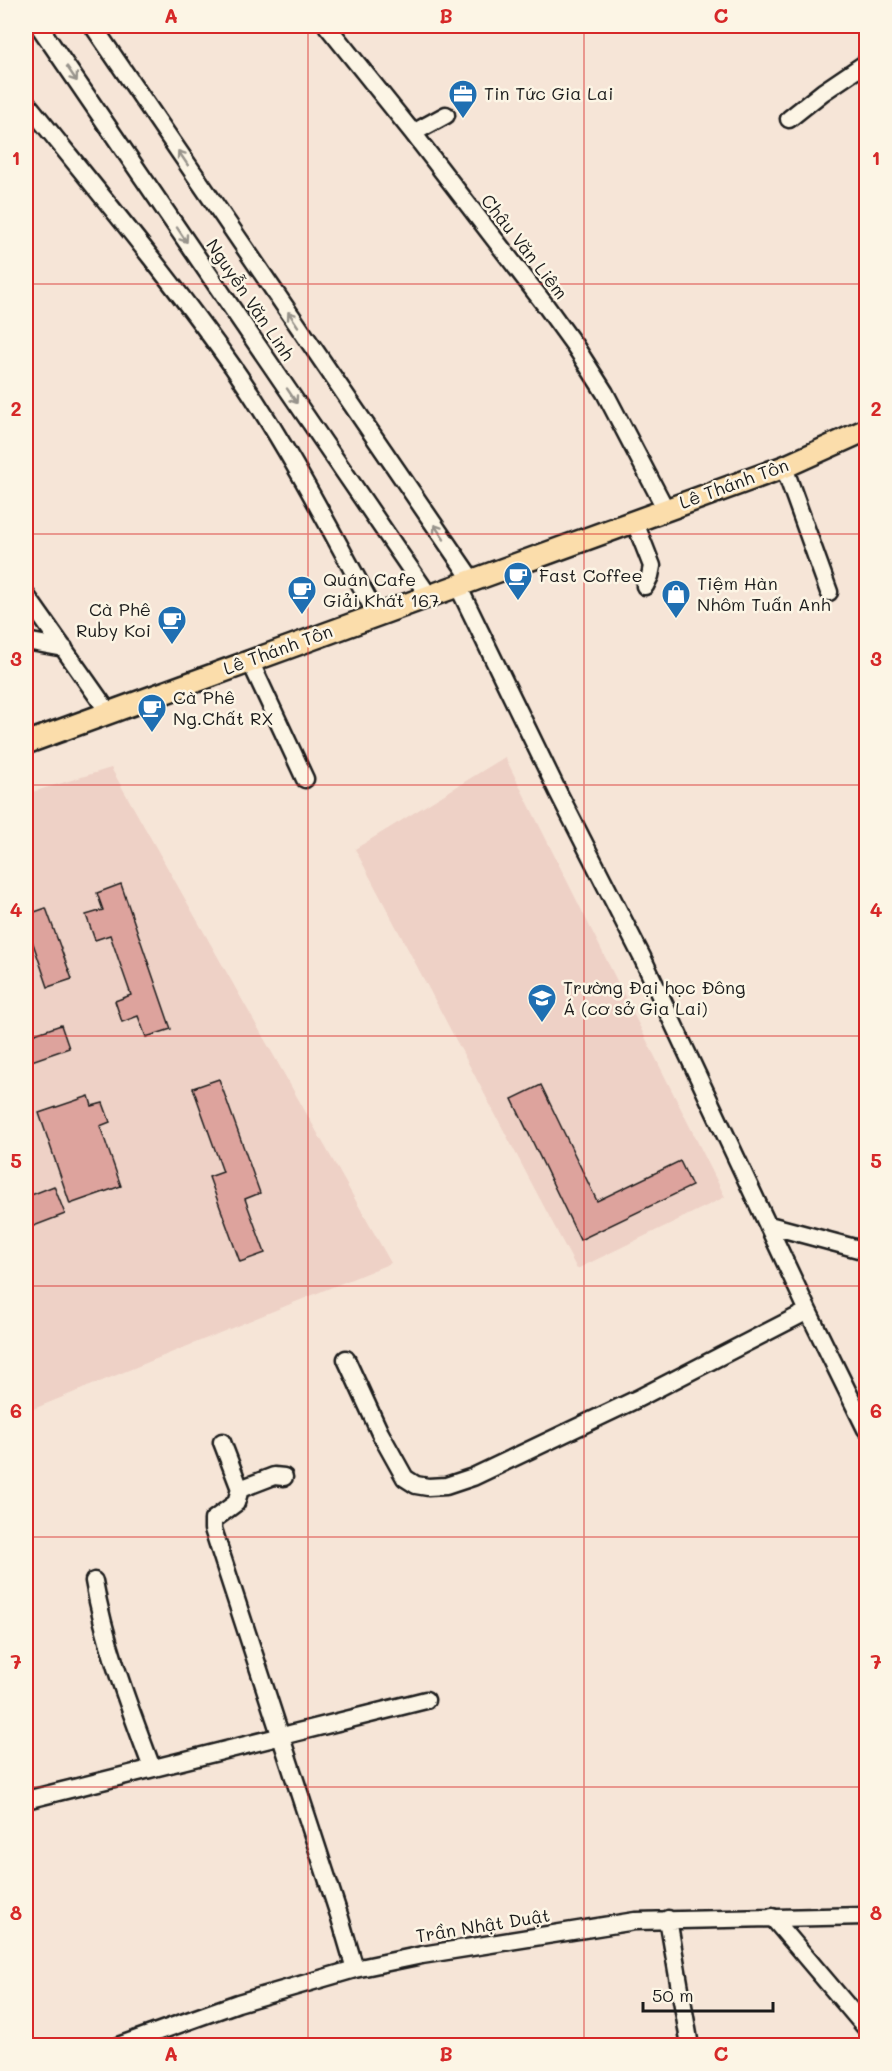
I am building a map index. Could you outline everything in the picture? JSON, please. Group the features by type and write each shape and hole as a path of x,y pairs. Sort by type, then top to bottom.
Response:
{"main road":[{"name":"Lê Thánh Tôn","path":"26,743 784,466 867,430"}],"street":[{"name":"Nguyễn Văn Linh","path":"39,26 429,596"},
{"name":"Nguyễn Văn Linh","path":"93,26 465,583 558,792 642,957 808,1311 867,1429"},
{"name":"Châu Văn Liêm","path":"327,26 413,133 546,306 605,393 665,508"},
{"path":"789,119 823,92 867,63"},
{"path":"26,102 113,210 233,368 308,487 376,614"},
{"path":"413,133 446,115"},
{"path":"784,466 829,592"},
{"path":"634,520 652,566 645,586"},
{"path":"26,596 109,713"},
{"path":"26,641 64,648"},
{"path":"250,661 305,779"},
{"path":"769,1225 867,1251"},
{"path":"346,1359 380,1433 405,1478 416,1485 446,1486 473,1477 637,1399 808,1311"},
{"path":"222,1442 240,1489 236,1503 213,1521 213,1529 355,1969"},
{"path":"240,1489 274,1476 284,1477"},
{"path":"94,1581 100,1618 152,1768"},
{"path":"26,1800 426,1700"},
{"name":"Trần Nhật Duật","path":"118,2046 238,2003 355,1969 422,1955 623,1922 668,1919 867,1916"},
{"path":"772,1917 867,2028"},
{"path":"668,1919 690,2046"}],"shaded area":[{"name":"Trường Đại học Đông Á (cơ sở Gia Lai)","path":"505,757 725,1197 577,1269 355,849"},
{"path":"111,768 391,1263 26,1412 26,794"}],"building":[{"path":"121,884 171,1029 146,1037 138,1016 122,1022 115,1001 131,995 110,935 95,940 86,915 103,910 97,893"},
{"path":"46,908 72,979 48,987 26,923 26,915"},
{"path":"61,1025 69,1048 26,1063 26,1037"},
{"path":"219,1079 260,1193 245,1199 265,1253 240,1262 209,1177 223,1172 193,1088"},
{"path":"541,1085 597,1201 680,1161 692,1186 580,1240 512,1099"},
{"path":"89,1096 92,1106 103,1103 110,1122 100,1126 121,1186 70,1204 39,1113"},
{"path":"54,1186 65,1214 26,1229 26,1197"}],"place":[{"name":"Tin Tức Gia Lai","path":"463,120"},
{"name":"Fast Coffee","path":"518,602"},
{"name":"Quán Cafe Giải Khát 167","path":"302,616"},
{"name":"Tiệm Hàn Nhôm Tuấn Anh","path":"676,620"},
{"name":"Cà Phê Ruby Koi","path":"172,646"},
{"name":"Cà Phê Ng.Chất RX","path":"152,734"},
{"name":"Trường Đại học Đông Á (cơ sở Gia Lai)","path":"542,1024"}]}
